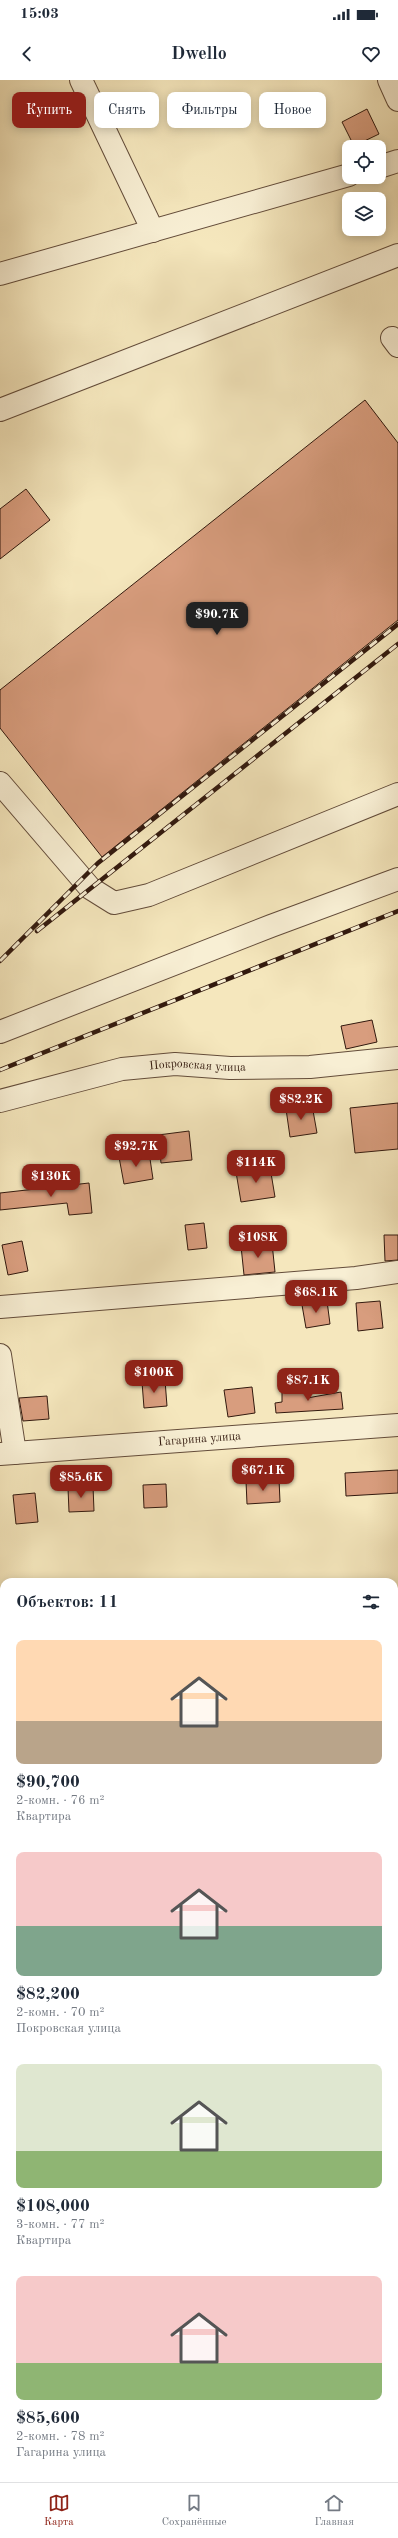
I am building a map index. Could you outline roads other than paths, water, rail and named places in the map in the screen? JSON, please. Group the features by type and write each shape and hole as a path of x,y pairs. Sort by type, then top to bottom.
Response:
{"street":[{"path":"81,80 153,231"},
{"path":"390,80 398,100"},
{"path":"386,165 398,161"},
{"path":"0,274 342,177"},
{"path":"1,407 398,255"},
{"path":"0,783 90,888 114,903 149,895 398,794"},
{"path":"0,1032 271,926 398,879"},
{"name":"Покровская улица","path":"0,1101 122,1069 175,1064 230,1068 310,1067 398,1058"},
{"path":"0,1307 356,1278 398,1272"},
{"path":"0,1355 7,1453"},
{"name":"Гагарина улица","path":"7,1453 398,1425"}],"railway":[{"path":"0,961 98,863 398,624"},
{"path":"37,931 398,644"},
{"path":"0,1070 398,911"}]}
